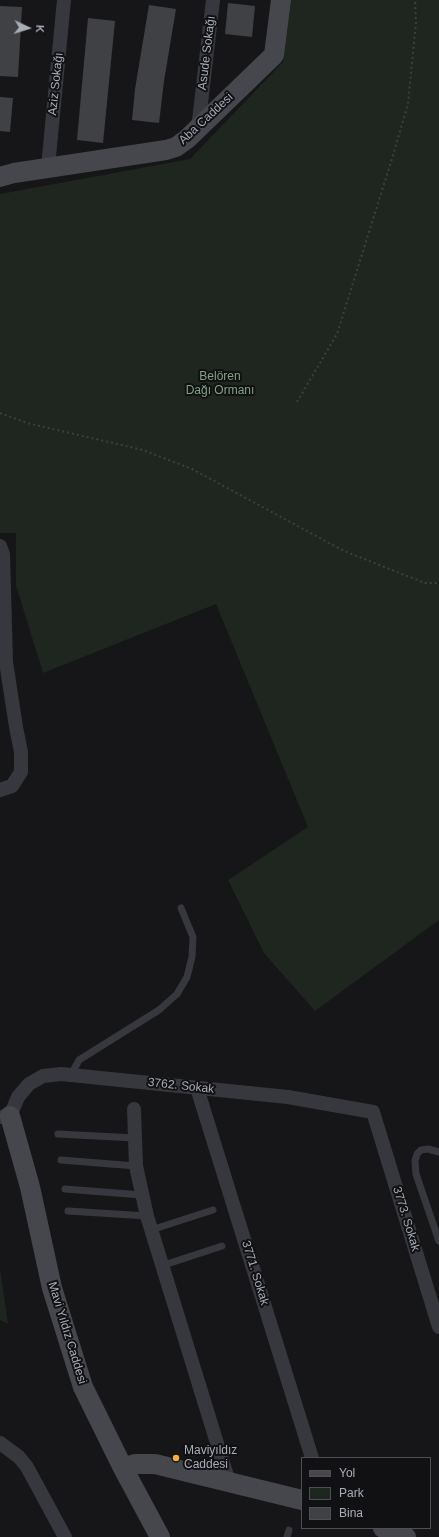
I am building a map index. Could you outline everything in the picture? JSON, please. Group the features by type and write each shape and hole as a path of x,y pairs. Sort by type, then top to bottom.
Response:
{"street":[{"name":"Aziz Sokağı","path":"48,167 64,0"},
{"name":"Asude Sokağı","path":"198,129 213,0"},
{"name":"Aba Caddesi","path":"0,178 14,173 48,167 166,150 176,147 198,129 274,56 281,0"},
{"path":"0,546 3,554 6,662 21,752 21,772 12,786 0,790"},
{"name":"3762. Sokak","path":"5,1117 18,1097 29,1084 43,1076 61,1074 288,1097 373,1112"},
{"name":"3771. Sokak","path":"198,1088 312,1457"},
{"path":"134,1109 136,1166 147,1216 161,1266 229,1482"},
{"name":"3773. Sokak","path":"373,1112 439,1327"},
{"name":"Mavi Yıldız Caddesi","path":"5,1117 30,1187 52,1288 83,1386 123,1468 160,1537"},
{"path":"0,1443 19,1458 27,1467 65,1537"},
{"path":"123,1468 135,1464 154,1464 301,1500"},
{"path":"386,1529 406,1537"}],"lane":[{"path":"71,1075 79,1060 158,1010 176,994 187,977 192,956 193,937 181,908"},
{"path":"58,1134 135,1138"},
{"path":"439,1152 428,1149 421,1150 416,1154 415,1161 416,1174 439,1241"},
{"path":"61,1160 136,1166"},
{"path":"65,1189 142,1195"},
{"path":"151,1230 213,1210"},
{"path":"68,1211 147,1216"},
{"path":"161,1266 222,1246"}],"path":[{"path":"297,402 337,334 391,162 408,104 416,22 415,0"},
{"path":"0,413 27,423 143,450 164,458 192,469 344,551 425,583 439,584"}],"green space":[{"name":"Belören Dağı Ormanı","path":"291,0 439,0 439,920 315,1011 264,953 228,880 308,827 216,604 43,673 16,585 16,533 0,533 0,194 190,159 283,62"},
{"path":"0,1269 8,1324 0,1320"}],"building":[{"path":"228,3 255,6 252,37 225,34"},
{"path":"149,5 176,9 164,81 159,123 132,120 135,89"},
{"path":"0,6 22,7 18,77 0,76"},
{"path":"88,18 115,21 103,143 77,140"},
{"path":"0,97 13,98 10,132 0,131"}],"place":[{"name":"Maviyıldız Caddesi","path":"176,1458"}]}
